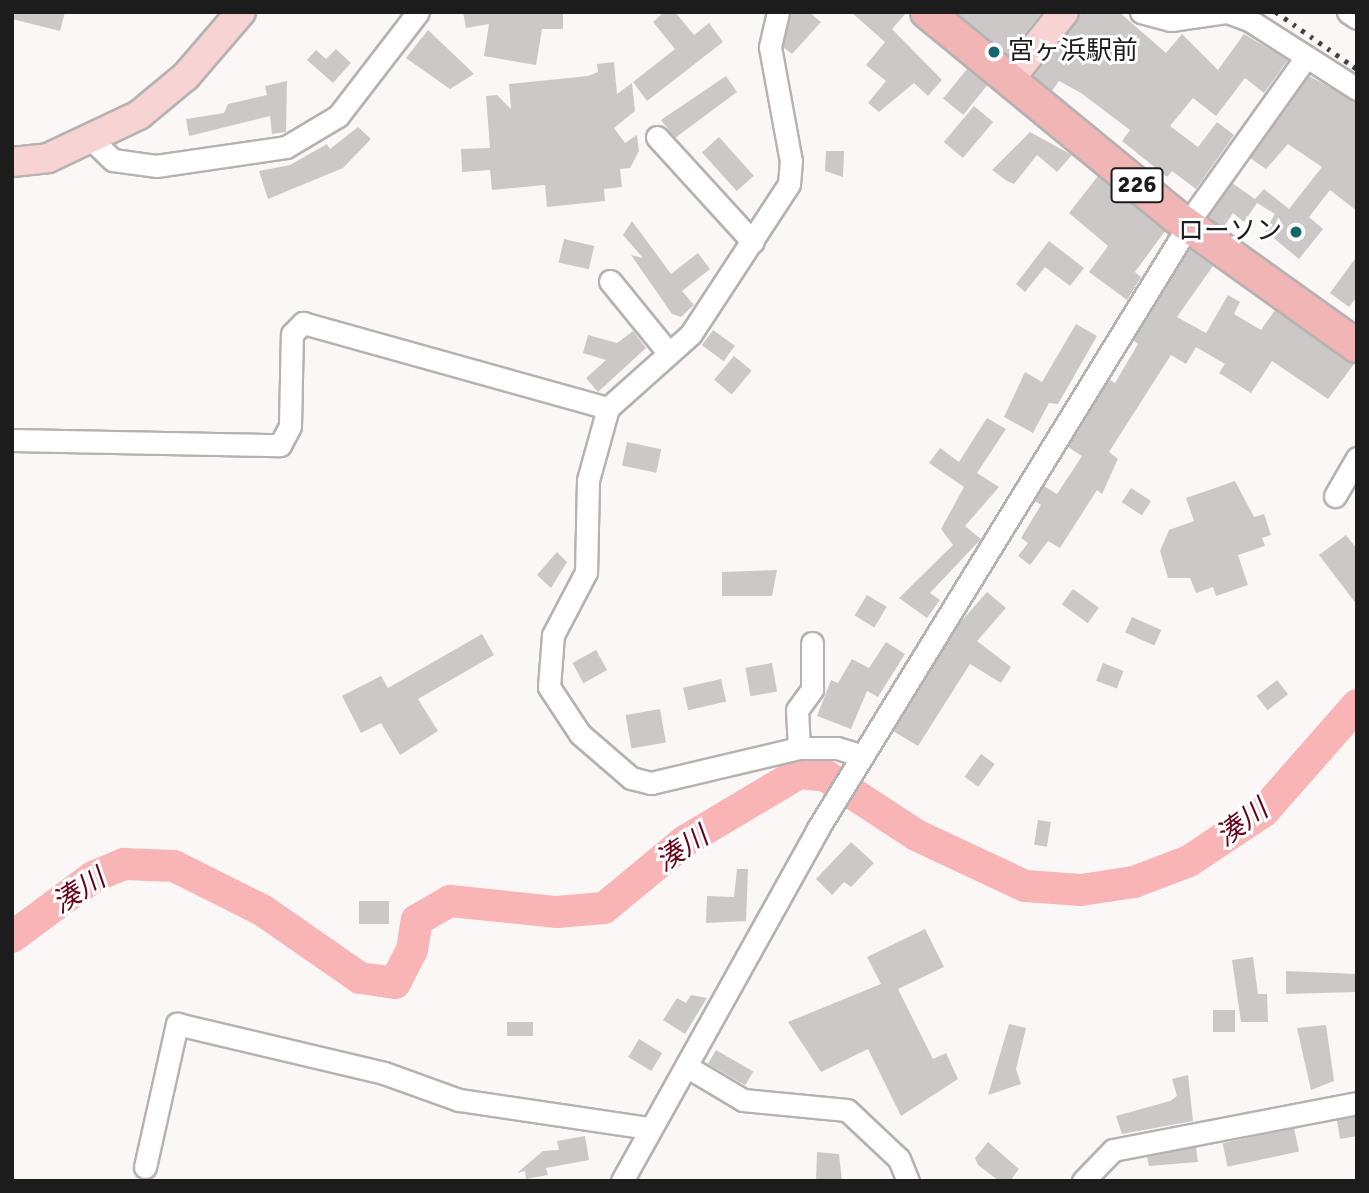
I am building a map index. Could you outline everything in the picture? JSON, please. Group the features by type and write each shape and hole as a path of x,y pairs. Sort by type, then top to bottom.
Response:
{"highway":[{"name":"226","path":"927,12 1188,225 1357,346"}],"main road":[{"path":"12,162 48,158 92,140 139,115 186,76 241,12"},
{"path":"1009,80 1064,12"}],"street":[{"path":"92,140 113,160 156,166 286,147 338,116 418,12"},
{"path":"778,12 770,47 773,87 792,173 752,242 691,334 607,408 588,480 586,572 553,635 548,659 549,687 563,715 631,778 651,783 799,748 837,747 859,761"},
{"path":"1141,12 1171,20 1227,12 1357,89"},
{"path":"1348,12 1357,18"},
{"path":"622,1181 649,1128 859,761 1188,225 1306,57"},
{"path":"657,137 752,242"},
{"path":"610,281 668,352"},
{"path":"12,440 281,445 290,426 292,334 303,323 607,408"},
{"path":"1335,496 1357,458"},
{"path":"799,748 797,709 812,689 811,643"},
{"path":"145,1167 177,1024 384,1073 459,1100 649,1128"},
{"path":"685,1066 743,1100 847,1110 899,1159 908,1181"},
{"path":"1083,1181 1114,1150 1357,1103"}],"building":[{"path":"12,12 65,12 60,31 12,19"},
{"path":"463,12 563,12 563,29 542,29 536,65 484,56 489,24 466,28"},
{"path":"664,12 675,12 694,35 709,23 723,42 647,101 633,82 675,49 653,22"},
{"path":"791,12 809,12 821,22 792,54 783,47"},
{"path":"851,12 907,12 892,29 942,80 928,96 914,83 879,112 868,103 886,81 866,65 885,42"},
{"path":"956,12 1042,12 1008,55"},
{"path":"1082,12 1119,12 1166,53 1182,34 1218,70 1244,34 1288,60 1264,93 1245,78 1216,116 1193,98 1170,126 1198,147 1217,122 1234,135 1196,189 1172,171 1167,177 1122,141 1130,130 1081,93 1059,81 1052,91 1034,76"},
{"path":"428,30 474,74 450,89 406,58"},
{"path":"336,49 351,63 333,83 307,60 316,50 326,59"},
{"path":"614,62 617,94 632,83 635,111 614,128 625,143 637,135 639,151 630,168 620,169 622,187 604,189 605,201 547,207 545,185 492,190 490,170 462,172 461,149 490,148 486,96 497,95 511,109 509,84 588,76 598,72 597,64"},
{"path":"967,69 987,85 963,115 943,99"},
{"path":"726,76 737,92 675,138 661,120"},
{"path":"1309,76 1357,102 1357,211 1330,190 1309,217 1323,229 1299,259 1265,231 1275,214 1257,203 1244,222 1233,213 1223,228 1208,217 1232,183 1255,199 1264,189 1289,209 1322,167 1288,144 1266,169 1250,158"},
{"path":"287,81 286,132 272,134 270,116 189,136 186,119 224,113 228,104 267,95 265,86"},
{"path":"974,106 993,122 963,158 944,142"},
{"path":"358,127 371,139 343,168 268,199 259,171 290,165 327,144 330,149"},
{"path":"1030,132 1072,155 1057,172 1037,155 1014,184 992,170"},
{"path":"719,137 754,176 737,191 702,152"},
{"path":"826,151 844,151 843,177 825,171"},
{"path":"1098,176 1165,231 1135,272 1141,277 1127,300 1089,272 1108,246 1069,213"},
{"path":"632,221 671,274 698,253 710,269 682,291 694,305 681,317 672,314 631,255 643,258 623,235"},
{"path":"564,239 594,246 589,269 559,262"},
{"path":"1049,241 1084,268 1070,286 1045,267 1025,292 1016,284"},
{"path":"1189,249 1213,266 1177,317 1206,333 1228,295 1240,302 1234,314 1261,330 1275,310 1354,364 1328,399 1272,361 1251,393 1219,373 1225,364 1196,347 1186,364 1171,355 1109,452 1118,459 1102,494 1097,490 1060,548 1048,541 1030,565 1018,556 1028,543 1021,538 1041,505 1035,501 1044,486 1057,494 1082,456 1068,447 1109,379 1115,383 1138,344 1133,340"},
{"path":"1357,256 1357,297 1349,307 1330,293"},
{"path":"1076,324 1097,336 1058,404 1049,403 1033,433 1004,417 1025,372 1042,382"},
{"path":"713,330 735,346 724,361 702,345"},
{"path":"633,331 646,348 598,392 586,378 606,360 583,353 588,335 617,343"},
{"path":"734,356 752,371 732,395 714,380"},
{"path":"987,418 1006,429 977,473 999,487 965,526 981,539 930,593 940,600 927,618 899,598 953,545 941,529 964,487 929,463 940,448 959,462"},
{"path":"627,442 661,449 656,473 622,465"},
{"path":"1235,481 1254,517 1264,514 1271,535 1262,538 1265,546 1238,555 1248,585 1216,596 1213,587 1196,593 1190,578 1168,578 1160,551 1169,530 1194,521 1186,498"},
{"path":"1131,488 1151,501 1142,515 1122,502"},
{"path":"1346,535 1357,549 1357,605 1319,555"},
{"path":"557,552 567,562 551,588 537,575"},
{"path":"777,570 772,596 722,596 722,572"},
{"path":"1073,589 1099,608 1088,623 1062,604"},
{"path":"987,592 1006,608 977,641 1011,667 1001,683 970,664 918,746 893,731 957,626"},
{"path":"867,595 887,607 874,627 855,616"},
{"path":"1132,617 1161,630 1154,646 1125,633"},
{"path":"482,634 494,655 418,699 438,731 400,755 381,723 361,733 342,696 381,676 388,688"},
{"path":"886,642 905,654 878,697 867,691 851,729 817,716 831,680 838,683 852,659 869,668"},
{"path":"596,650 607,670 584,683 572,663"},
{"path":"772,663 777,692 750,696 745,668"},
{"path":"1103,663 1124,671 1117,689 1096,681"},
{"path":"721,679 726,701 688,710 683,688"},
{"path":"1277,680 1288,694 1268,710 1257,696"},
{"path":"660,709 666,742 631,749 626,715"},
{"path":"981,754 995,764 978,787 965,777"},
{"path":"1038,820 1051,822 1047,847 1034,845"},
{"path":"851,842 874,863 851,887 844,882 832,895 816,879"},
{"path":"737,869 748,869 746,921 706,923 707,896 734,897"},
{"path":"359,901 389,901 389,924 359,924"},
{"path":"925,929 944,967 898,989 933,1059 946,1053 958,1079 901,1116 868,1049 821,1072 788,1022 881,984 867,957"},
{"path":"1253,957 1258,994 1267,994 1268,1022 1241,1022 1232,960"},
{"path":"1286,971 1357,974 1357,992 1286,994"},
{"path":"691,995 707,998 685,1034 663,1020 677,998 686,1003"},
{"path":"1213,1010 1235,1010 1235,1032 1213,1032"},
{"path":"507,1022 533,1022 533,1036 507,1036"},
{"path":"1009,1024 1026,1028 1016,1069 1021,1084 988,1095"},
{"path":"1326,1025 1334,1081 1311,1090 1297,1028"},
{"path":"639,1039 662,1053 651,1071 628,1057"},
{"path":"716,1050 753,1072 745,1085 708,1064"},
{"path":"1188,1075 1193,1121 1122,1134 1116,1116 1170,1101 1177,1096 1172,1079"},
{"path":"1357,1116 1357,1136 1340,1139 1337,1120"},
{"path":"1294,1128 1299,1151 1228,1167 1223,1143"},
{"path":"585,1136 589,1160 546,1168 548,1175 526,1179 525,1171 517,1173 543,1151 559,1150 557,1141"},
{"path":"988,1142 1019,1169 1010,1181 999,1181 978,1165 975,1158"},
{"path":"1196,1147 1198,1162 1149,1166 1147,1157"},
{"path":"817,1152 839,1154 842,1181 816,1181"}],"waterway":[{"name":"湊川","path":"12,937 93,877 124,864 174,866 262,910 360,978 395,983 412,950 417,920 450,901 557,912 604,908 685,841 799,773 826,776 916,835 1025,886 1081,890 1134,882 1189,861 1264,811 1357,705"}],"railway":[{"path":"1276,12 1357,69"}],"place":[{"name":"宮ヶ浜駅前","path":"994,52"},
{"name":"ローソン","path":"1296,232"}]}
